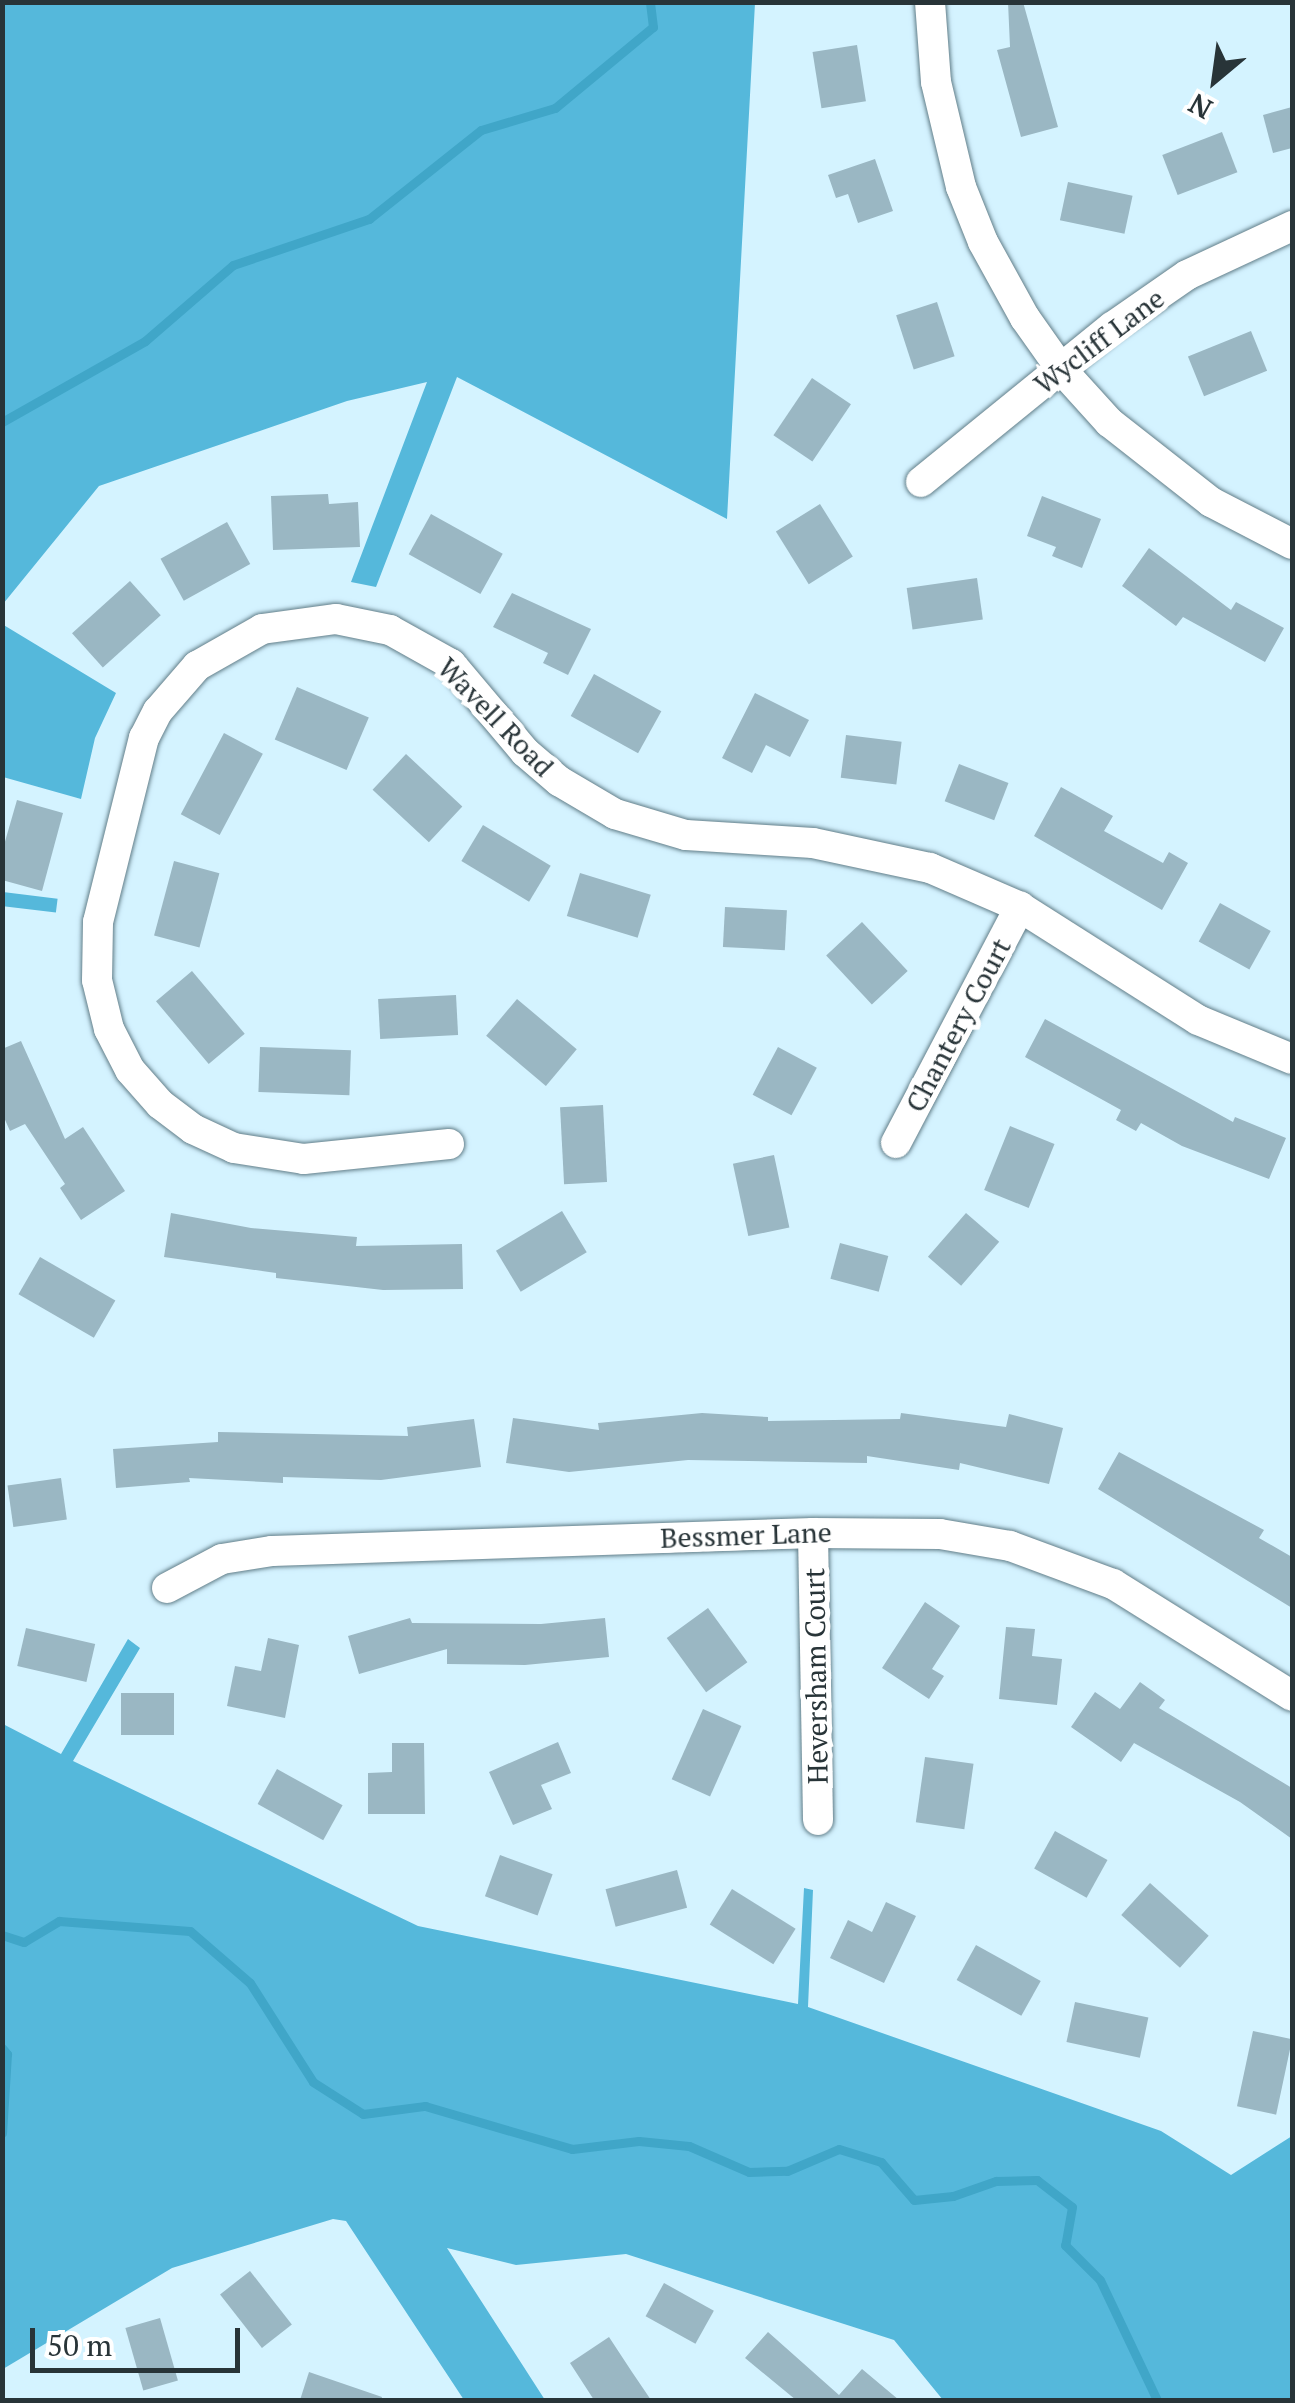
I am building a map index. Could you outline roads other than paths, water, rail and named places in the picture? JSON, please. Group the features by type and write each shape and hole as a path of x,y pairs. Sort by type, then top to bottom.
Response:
{"street":[{"path":"930,2 936,82 961,187 983,242 1025,318 1061,369 1109,422 1182,483 1245,522 1292,544"},
{"name":"Wycliff Lane","path":"921,482 1186,275 1292,226"},
{"name":"Wavell Road","path":"449,1144 304,1159 234,1148 192,1128 160,1104 130,1070 110,1029 97,980 98,922 144,738 158,712 197,666 230,643 262,629 336,619 390,630 422,644 473,685 511,737 558,782 614,814 686,835 813,843 886,856 963,880 1020,907 1198,1020 1292,1059"},
{"name":"Chantery Court","path":"896,1143 1020,907"},
{"name":"Bessmer Lane","path":"167,1588 222,1559 272,1550 813,1533 940,1534 1010,1546 1067,1564 1148,1603 1292,1696"},
{"name":"Heversham Court","path":"813,1533 818,1820"}],"waterway":[{"path":"2,422 145,341 233,265 369,219 481,130 555,108 653,27 650,2"},
{"path":"2,1935 24,1942 59,1921 190,1931 250,1983 313,2082 363,2114 425,2106 572,2149 639,2141 689,2146 749,2172 787,2171 839,2149 881,2162 914,2200 953,2196 996,2181 1037,2180 1072,2207 1065,2245 1100,2280 1157,2400"},
{"path":"2,2048 7,2054 2,2133"}]}
